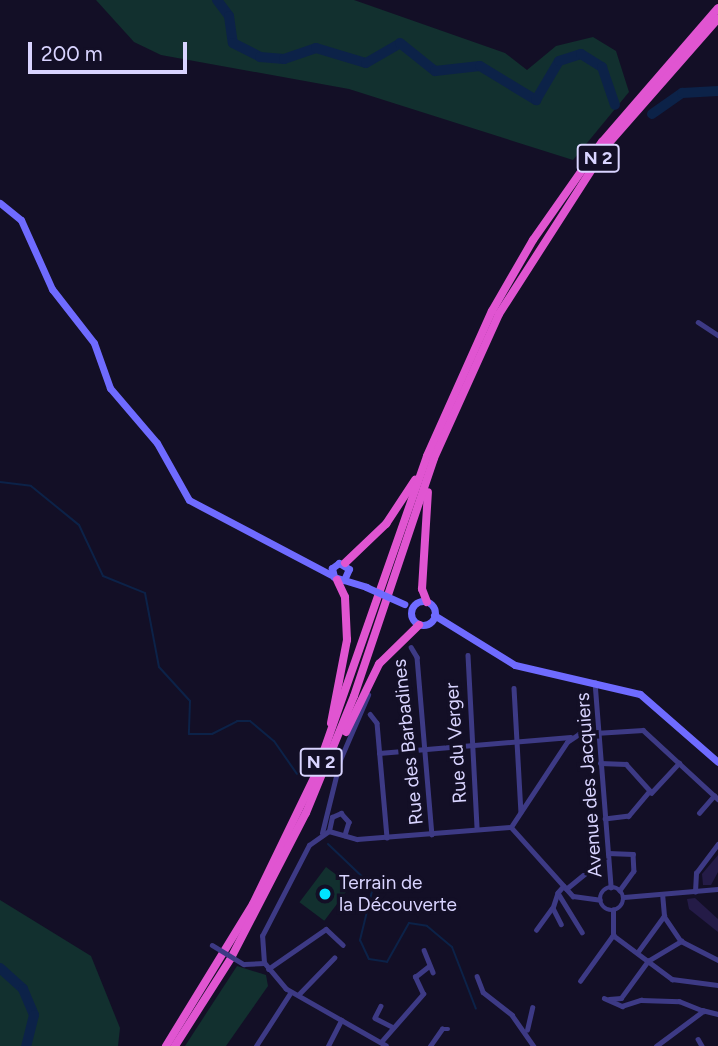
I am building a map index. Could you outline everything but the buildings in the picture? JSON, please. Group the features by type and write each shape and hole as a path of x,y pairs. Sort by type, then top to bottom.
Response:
{"highway":[{"name":"N 2","path":"166,1046 253,904 341,710 430,457 475,344 533,240 602,142 718,8"},
{"name":"N 2","path":"176,1046 258,908 321,778 430,457 481,349 538,246 608,144 718,19"},
{"path":"343,566 398,509 430,457"},
{"path":"428,602 422,589 423,531 430,457"},
{"path":"253,904 336,708 347,612 338,578"},
{"path":"321,778 390,649 419,625"}],"main road":[{"path":"0,203 21,220 52,289 94,343 110,388 157,443 189,500 338,578 358,583 413,608 428,602 433,617 516,665 596,681 650,700 718,762"},
{"path":"310,563 343,566 358,583"},
{"path":"338,578 343,566"},
{"path":"338,578 343,566"},
{"path":"413,608 419,625 433,617"}],"street":[{"path":"698,322 718,335"},
{"name":"Rue des Barbadines","path":"411,647 418,657 432,834"},
{"path":"322,833 340,760 390,649"},
{"name":"Rue du Verger","path":"468,656 470,745 477,829"},
{"name":"Avenue des Jacquiers","path":"596,681 611,887"},
{"path":"514,688 521,813"},
{"path":"370,714 377,723 387,838"},
{"path":"379,752 643,730 716,797 699,813"},
{"path":"512,827 571,737"},
{"path":"600,763 629,766 649,785 649,795"},
{"path":"605,819 629,816 679,763"},
{"path":"329,831 332,817 341,813 349,822 345,835"},
{"path":"386,1046 291,992 264,963 262,936 309,845 322,833 329,831 387,838 512,827"},
{"path":"512,827 565,888 580,899 600,900 613,910"},
{"path":"695,892 696,873 718,845"},
{"path":"608,853 633,854 634,871 620,890"},
{"path":"536,930 553,908 558,893 586,873"},
{"path":"600,900 611,887 620,890 624,897"},
{"path":"579,981 613,935 613,910 624,897 717,891"},
{"path":"558,893 582,932"},
{"path":"662,894 664,916 681,941 718,960"},
{"path":"553,908 561,924"},
{"path":"637,953 664,916"},
{"path":"268,969 326,929 343,945"},
{"path":"613,935 685,984 718,985"},
{"path":"681,941 648,961 621,998 604,998 622,1006 641,1000 679,1001 718,1014"},
{"path":"212,945 244,964 264,963"},
{"path":"424,950 433,972"},
{"path":"298,995 334,958"},
{"path":"381,1042 391,1026 423,994 415,977 429,965"},
{"path":"477,976 483,992 527,1031 534,1046"},
{"path":"256,1046 291,992"},
{"path":"382,1006 375,1017 391,1026"},
{"path":"527,1031 532,1008"},
{"path":"657,1046 702,1010"},
{"path":"328,1046 341,1020"},
{"path":"430,1046 442,1029 448,1029"},
{"path":"698,1039 702,1046"}],"green space":[{"path":"96,0 354,0 505,53 527,70 556,46 593,37 616,51 629,92 573,160 349,89 161,55 134,42"},
{"name":"Terrain de la Découverte","path":"326,867 351,886 324,921 300,902"},
{"path":"0,900 91,956 120,1028 118,1046 0,1046"},
{"path":"237,966 266,975 268,986 226,1046 185,1046"}],"waterway":[{"path":"217,0 229,16 233,43 260,57 284,59 316,48 366,63 400,43 435,71 480,66 536,100 559,61 581,54 602,67 615,105"},
{"path":"652,114 682,93 718,91"},
{"path":"0,482 31,486 79,525 103,576 145,593 159,667 190,701 189,734 212,734 237,721 250,721 274,741 297,774"},
{"path":"328,844 373,887 360,940 369,959 387,962 409,923 427,926 452,947 476,1009"},
{"path":"0,968 23,989 34,1015 26,1046"}],"place":[{"name":"Terrain de la Découverte","path":"325,894"}]}
